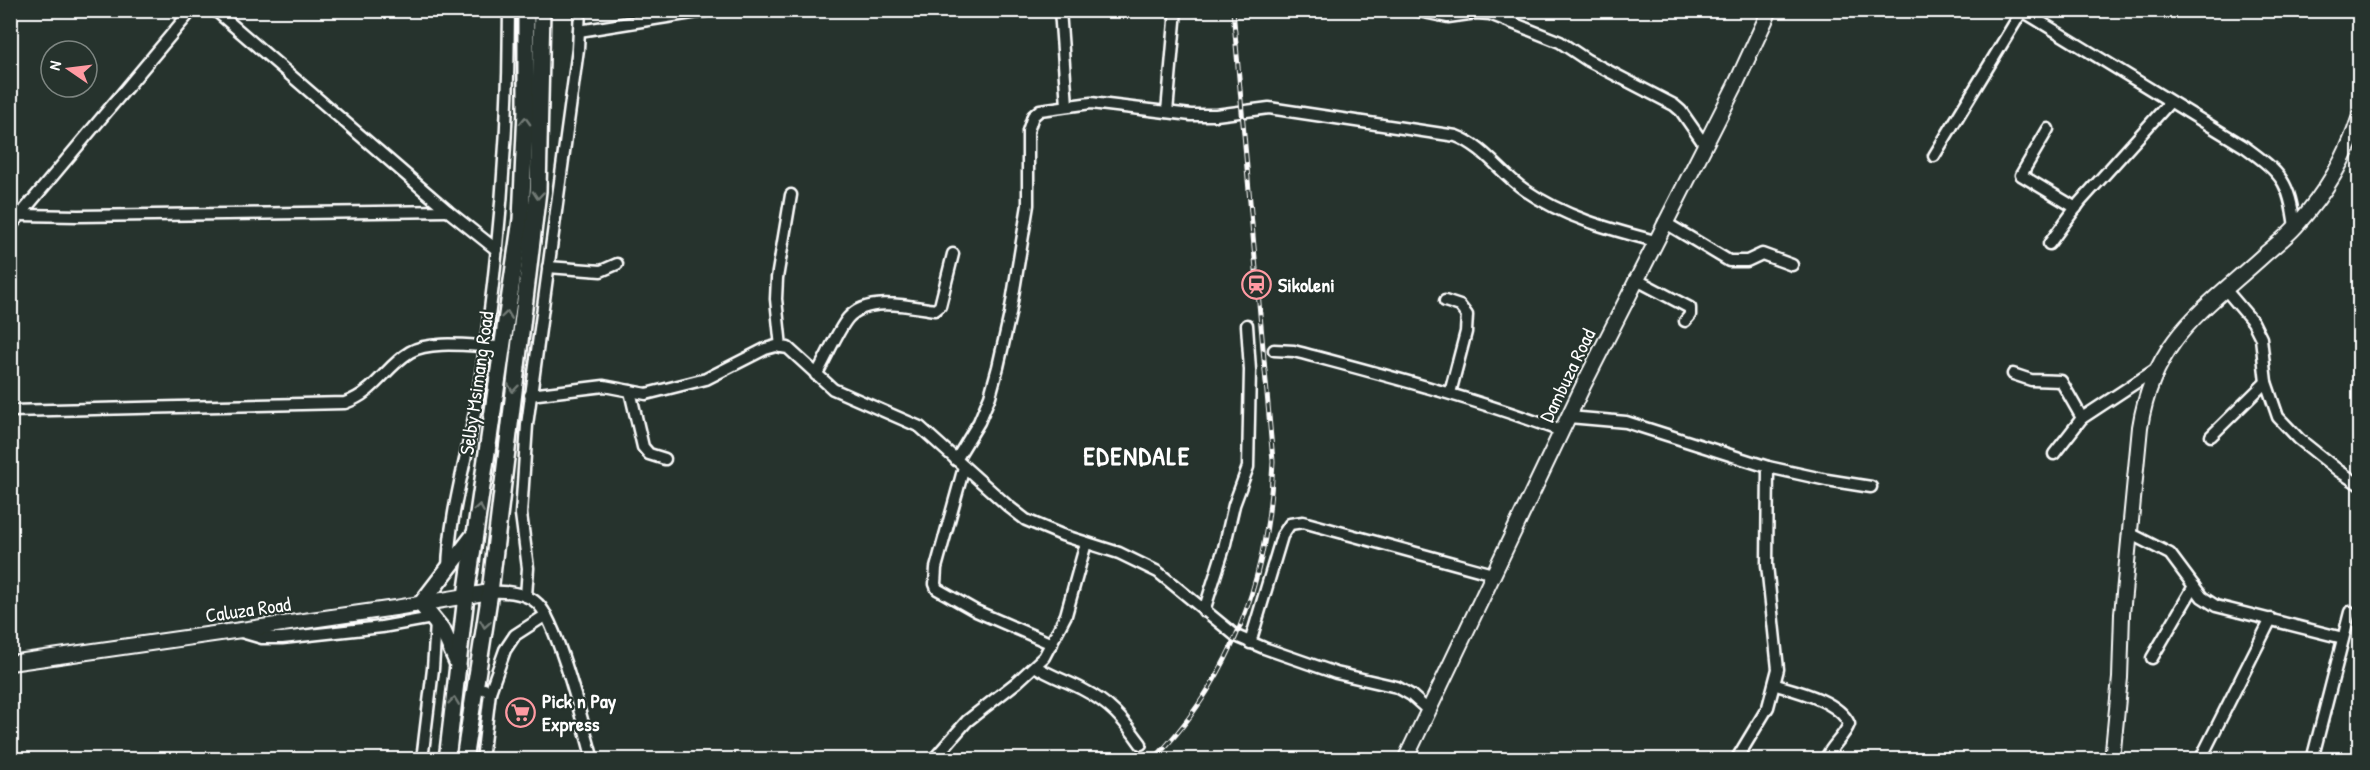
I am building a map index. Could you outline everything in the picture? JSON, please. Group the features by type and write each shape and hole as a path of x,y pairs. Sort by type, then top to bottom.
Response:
{"main road":[{"name":"Selby Msimang Road","path":"447,759 466,596 523,193 526,10"},
{"name":"Selby Msimang Road","path":"464,759 483,688 490,592 538,190 542,10"},
{"path":"458,665 451,645 421,604 475,534"}],"street":[{"path":"10,226 192,10"},
{"path":"216,10 447,211 497,250"},
{"path":"448,571 452,536 476,406 497,250 507,135 509,10"},
{"path":"526,596 528,568 521,514 530,394 580,10"},
{"path":"579,31 711,10"},
{"path":"1060,10 1067,105"},
{"path":"1167,112 1176,10"},
{"path":"1414,10 1448,17 1476,13 1490,14 1560,42 1587,60 1674,105 1681,111 1704,144"},
{"name":"Dambuza Road","path":"1406,759 1635,279 1735,86 1770,10"},
{"path":"1934,156 2021,11 2245,147 2280,174 2291,204 2295,227"},
{"path":"2049,244 2076,208 2170,102"},
{"path":"1052,644 976,611 936,589 934,584 960,463 990,396 1010,314 1028,205 1029,123 1040,110 1067,105 1091,104 1216,115 1278,109 1456,136 1476,145 1516,183 1549,205 1607,229 1655,241"},
{"path":"2112,759 2120,678 2122,614 2140,427 2143,407 2155,370 2194,316 2295,227 2334,177 2358,124"},
{"path":"2048,129 2021,175 2076,208"},
{"path":"781,347 776,299 777,278 791,195"},
{"path":"20,215 447,211"},
{"path":"1664,222 1729,261 1737,262 1762,254 1792,265"},
{"path":"816,375 847,319 860,309 890,304 928,309 940,306 953,254"},
{"path":"548,267 601,271 617,264"},
{"path":"1635,279 1690,308 1690,315 1685,321"},
{"path":"2225,288 2253,322 2260,338 2266,382 2272,404 2281,422 2339,471 2360,485"},
{"path":"1444,301 1460,306 1467,315 1466,332 1450,393"},
{"path":"1204,612 1224,548 1234,505 1248,467 1250,370 1247,325"},
{"path":"10,411 345,403 361,398 409,353 420,347 450,345 503,347"},
{"path":"530,394 604,386 646,394 706,379 765,349 781,347 794,353 816,375 842,393 920,427 1026,520 1042,528 1119,553 1158,572 1226,630 1250,643 1336,673 1397,687 1411,695 1429,711"},
{"path":"1274,350 1294,351 1450,393 1562,431"},
{"path":"2054,454 2082,418 2155,370"},
{"path":"2013,374 2031,380 2061,381 2082,418"},
{"path":"2211,436 2266,382"},
{"path":"630,391 643,447 649,454 665,459"},
{"path":"1569,417 1632,424 1768,467 1871,487"},
{"path":"1736,759 1763,717 1776,685 1778,656 1767,565 1768,467"},
{"path":"1250,643 1282,536 1286,527 1296,522 1327,527 1493,574"},
{"path":"2131,534 2170,554 2202,597 2216,606 2343,638"},
{"path":"933,759 968,721 1044,657 1066,615 1086,543"},
{"path":"2152,658 2194,586"},
{"path":"490,592 526,596 538,604 546,615 564,661 593,759"},
{"name":"Caluza Road","path":"10,663 490,592"},
{"path":"2312,759 2350,612"},
{"path":"482,759 483,688 515,635 546,615"},
{"path":"2200,759 2271,619"},
{"path":"238,631 262,639 282,638 434,621 433,669 422,759"},
{"path":"1035,666 1082,688 1111,707 1122,717 1141,744"},
{"path":"1776,685 1822,701 1846,718 1849,724 1846,732 1825,759"}],"railway":[{"path":"1153,760 1181,728 1205,695 1242,622 1264,544 1270,503 1273,461 1233,10"}],"place":[{"name":"Sikoleni","path":"1257,284"},
{"name":"Pick n Pay Express","path":"521,712"}],"district":[{"name":"EDENDALE","path":"1137,455"}]}
